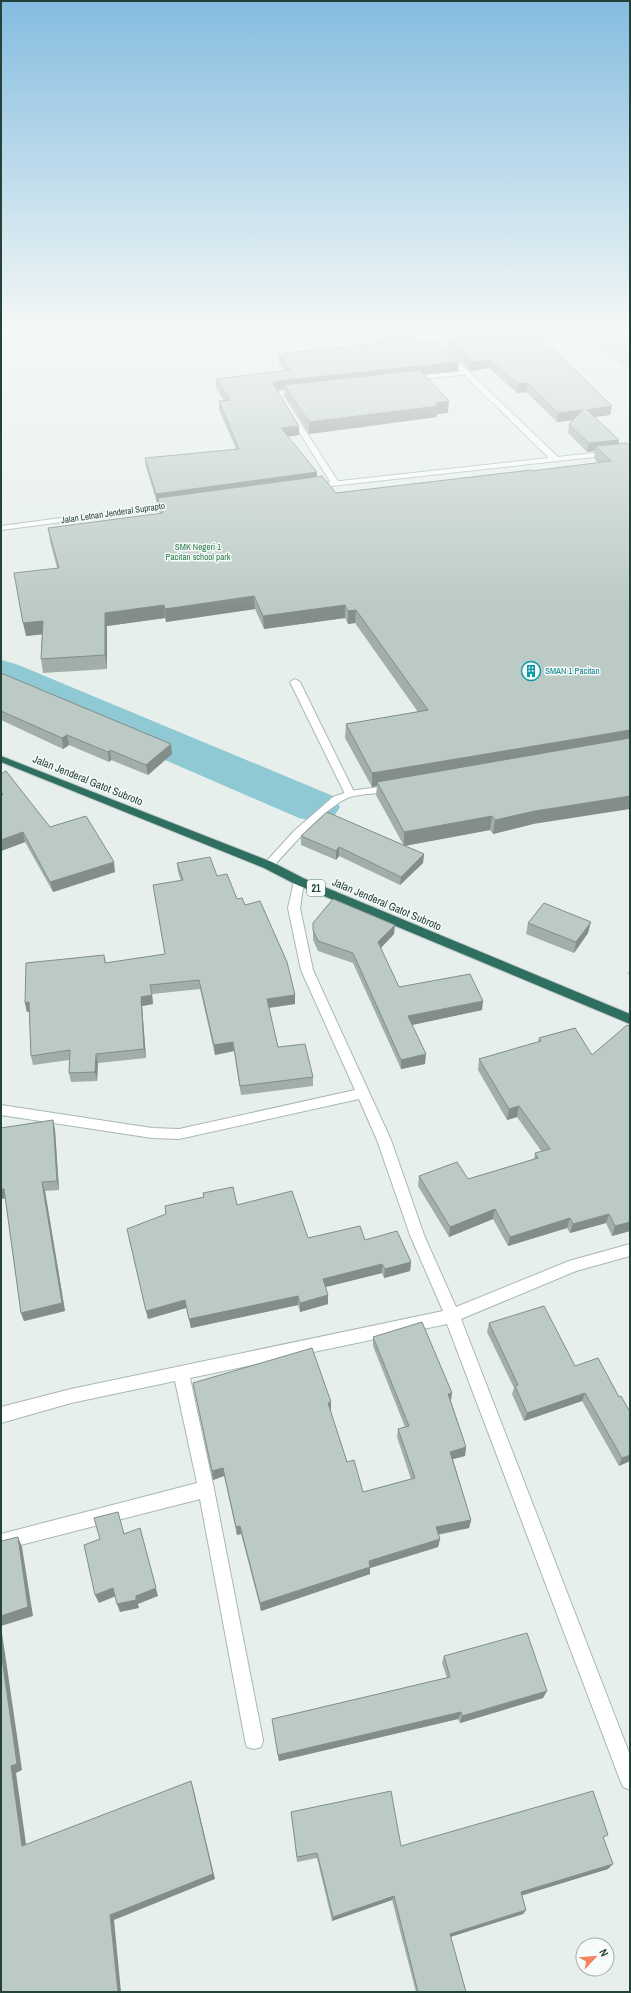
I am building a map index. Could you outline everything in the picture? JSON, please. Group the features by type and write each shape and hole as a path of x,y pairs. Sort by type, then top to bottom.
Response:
{"highway":[{"name":"Jalan Jenderal Gatot Subroto","path":"1,759 268,865 299,881 630,1019"}],"street":[{"path":"297,424 333,480"},
{"path":"520,424 555,459"},
{"path":"304,488 333,480 630,451"},
{"name":"Jalan Letnan Jenderal Suprapto","path":"1,528 180,504"},
{"path":"295,682 350,794"},
{"path":"268,865 298,833 337,799 350,794 404,786"},
{"path":"299,881 294,908 307,970 384,1140 417,1235 452,1316 630,1780"},
{"path":"1,1110 152,1133 179,1134 362,1093"},
{"path":"1,1415 71,1396 452,1316 574,1265 630,1250"},
{"path":"182,1373 206,1489 254,1740"},
{"path":"1,1542 206,1489"}],"building":[{"path":"229,424 298,424 299,426 281,428 317,472 156,494 145,458 239,449"},
{"path":"569,424 602,424 619,440 589,443"},
{"path":"627,443 630,446 630,730 372,773 346,724 428,710 356,610 348,611 345,605 263,616 254,596 165,609 164,605 105,613 105,655 41,659 43,621 23,623 14,573 59,568 48,528 163,513 158,498 322,476 336,493 611,461 596,446"},
{"path":"1,673 171,744 146,765 110,750 108,752 67,735 62,738 1,711"},
{"path":"630,738 630,796 535,811 495,820 492,816 404,832 377,782"},
{"path":"6,771 50,827 86,816 114,862 50,882 23,832 1,840 1,794 3,795 1,791 1,774"},
{"path":"327,812 424,854 401,877 339,847 336,851 301,836"},
{"path":"210,857 217,876 227,874 237,899 242,898 245,905 260,901 287,962 295,995 267,999 278,1047 305,1044 313,1077 240,1086 233,1042 214,1045 199,980 150,985 152,995 141,997 144,1049 96,1054 95,1072 69,1073 70,1050 31,1056 29,1002 25,1003 26,963 104,955 105,963 165,954 153,885 183,880 177,863"},
{"path":"333,899 395,925 378,942 399,987 470,974 483,1001 408,1016 426,1054 401,1060 353,953 318,941 313,930 313,923"},
{"path":"544,903 591,922 576,942 528,923"},
{"path":"627,1025 630,1027 630,1222 615,1226 609,1214 573,1224 570,1218 510,1237 495,1209 450,1227 419,1176 457,1162 468,1179 538,1158 535,1153 550,1149 519,1106 509,1109 479,1059 541,1041 539,1038 575,1028 592,1055"},
{"path":"53,1120 57,1181 42,1182 62,1303 21,1313 4,1189 1,1189 1,1128"},
{"path":"233,1187 237,1205 292,1191 308,1238 360,1226 365,1240 397,1231 411,1262 385,1269 382,1264 323,1279 328,1295 300,1303 298,1296 189,1319 185,1300 146,1311 127,1229 166,1214 165,1206 204,1197 203,1193"},
{"path":"544,1306 575,1366 598,1358 619,1397 621,1396 630,1412 630,1455 622,1458 585,1393 527,1413 515,1386 518,1385 489,1323"},
{"path":"422,1322 452,1393 448,1394 466,1447 450,1452 471,1520 436,1527 440,1539 369,1561 370,1567 260,1603 240,1526 236,1527 223,1468 212,1471 193,1383 312,1348 331,1402 328,1403 347,1462 354,1460 363,1492 415,1478 398,1429 409,1426 373,1337"},
{"path":"118,1512 124,1534 140,1528 156,1588 136,1596 136,1600 117,1604 113,1588 95,1595 84,1545 100,1539 94,1518"},
{"path":"18,1537 28,1607 1,1616 1,1541"},
{"path":"527,1633 547,1691 462,1716 461,1712 278,1755 272,1719 450,1677 444,1656"},
{"path":"1,1651 17,1764 11,1766 22,1846 191,1781 213,1874 110,1915 118,1992 1,1992"},
{"path":"391,1791 401,1846 593,1791 608,1835 603,1837 613,1864 521,1892 526,1910 450,1934 466,1992 418,1992 394,1896 333,1917 317,1853 297,1857 291,1812"}],"waterway":[{"path":"1,673 316,807"}],"place":[{"name":"SMAN 1 Pacitan","path":"531,671"}],"park label":[{"name":"SMK Negeri 1 Pacitan school park","path":"198,552"}]}
